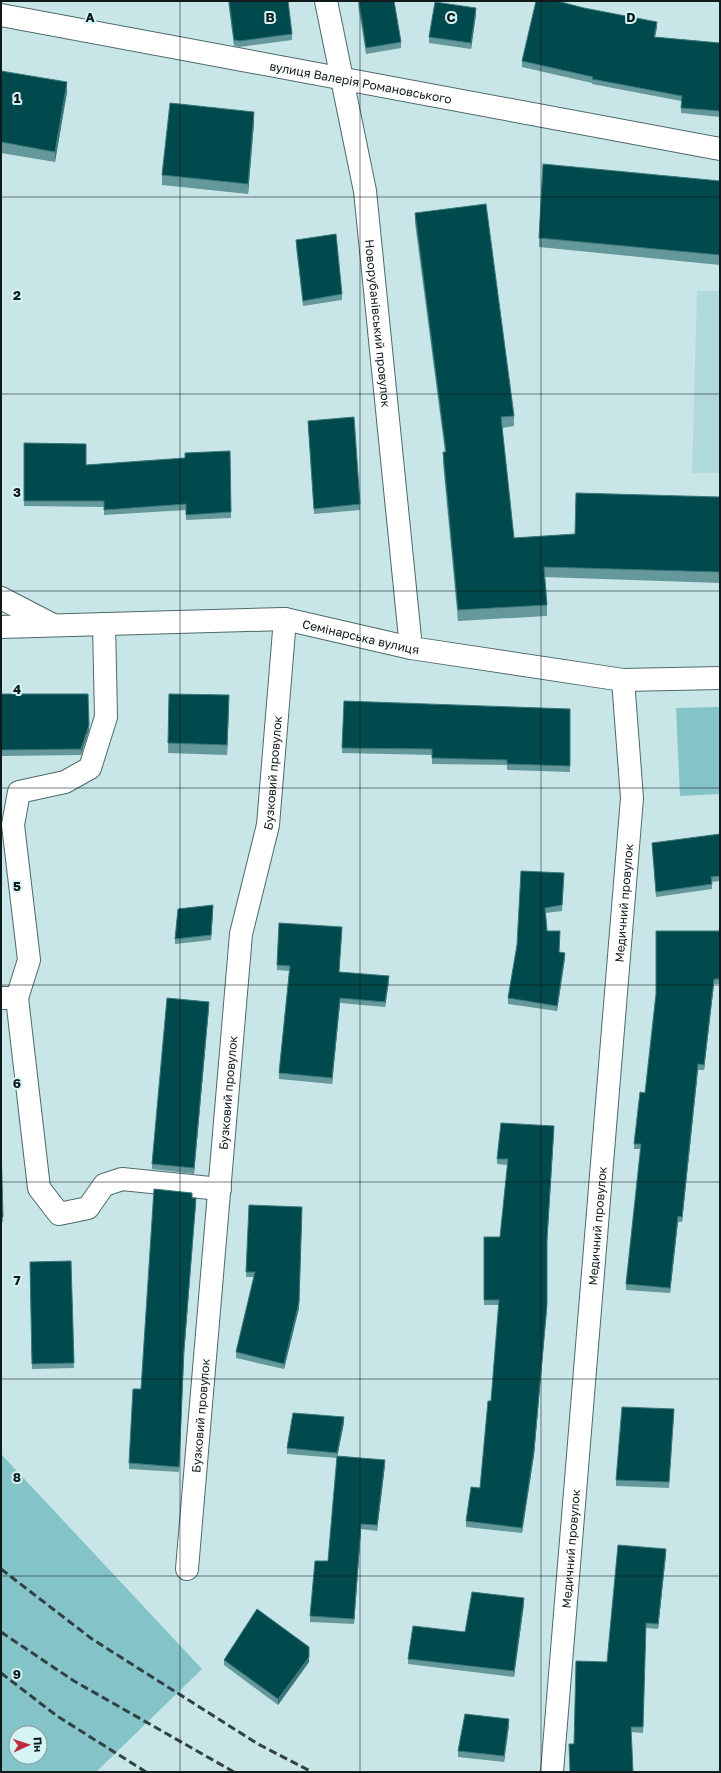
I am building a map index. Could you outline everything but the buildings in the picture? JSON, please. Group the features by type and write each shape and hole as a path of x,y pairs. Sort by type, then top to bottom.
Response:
{"street":[{"name":"Новорубанівський провулок","path":"326,1 365,191 411,648"},
{"name":"вулиця Валерія Романовського","path":"1,15 720,149"},
{"path":"1,598 54,626"},
{"name":"Семінарська вулиця","path":"1,627 285,619 411,648 623,680 720,678"},
{"name":"Бузковий провулок","path":"187,1569 242,934 268,826 285,619"},
{"path":"104,624 106,717 90,768 65,782 19,792 13,825 29,960 9,998 39,1188 59,1214 88,1208 104,1185 122,1179 220,1189"},
{"name":"Медичний провулок","path":"552,1772 632,798 623,680"}],"shaded area":[{"path":"697,291 720,291 720,473 692,473"},
{"path":"720,707 720,794 680,796 676,708"},
{"path":"1,1454 202,1669 96,1772 1,1772"}],"railway":[{"path":"1,1569 92,1639 258,1744 312,1772"},
{"path":"1,1632 74,1681 234,1772"},
{"path":"1,1673 57,1716 146,1772"}]}
